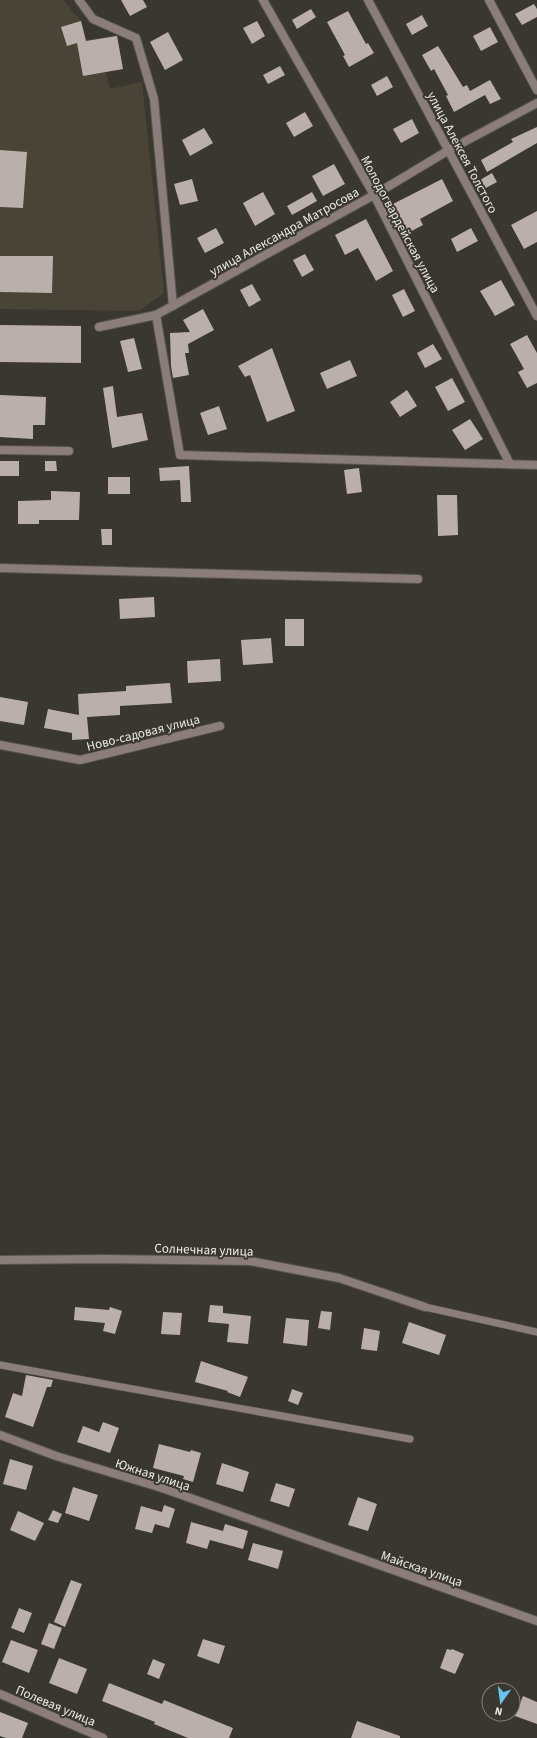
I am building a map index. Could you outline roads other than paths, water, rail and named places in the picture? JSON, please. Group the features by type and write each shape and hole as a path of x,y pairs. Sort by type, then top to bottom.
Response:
{"street":[{"path":"79,0 93,19 136,38 154,99 173,306"},
{"name":"Молодогвардейская улица","path":"263,0 374,195 510,464"},
{"name":"улица Алексея Толстого","path":"368,0 537,316"},
{"path":"489,0 537,90"},
{"name":"улица Александра Матросова","path":"99,328 156,315 374,195 449,150 537,103"},
{"path":"156,315 180,455 537,465"},
{"path":"0,450 69,451"},
{"path":"0,568 418,579"},
{"name":"Ново-садовая улица","path":"0,745 80,760 220,726"},
{"name":"Солнечная улица","path":"0,1260 103,1259 250,1261 339,1278 424,1307"},
{"name":"Южная улица","path":"0,1435 56,1456 162,1488 299,1538"},
{"name":"Майская улица","path":"299,1538 537,1622"},
{"name":"Полевая улица","path":"0,1694 102,1738"}],"lane":[{"path":"424,1307 537,1332"},
{"path":"0,1365 410,1440"}]}
